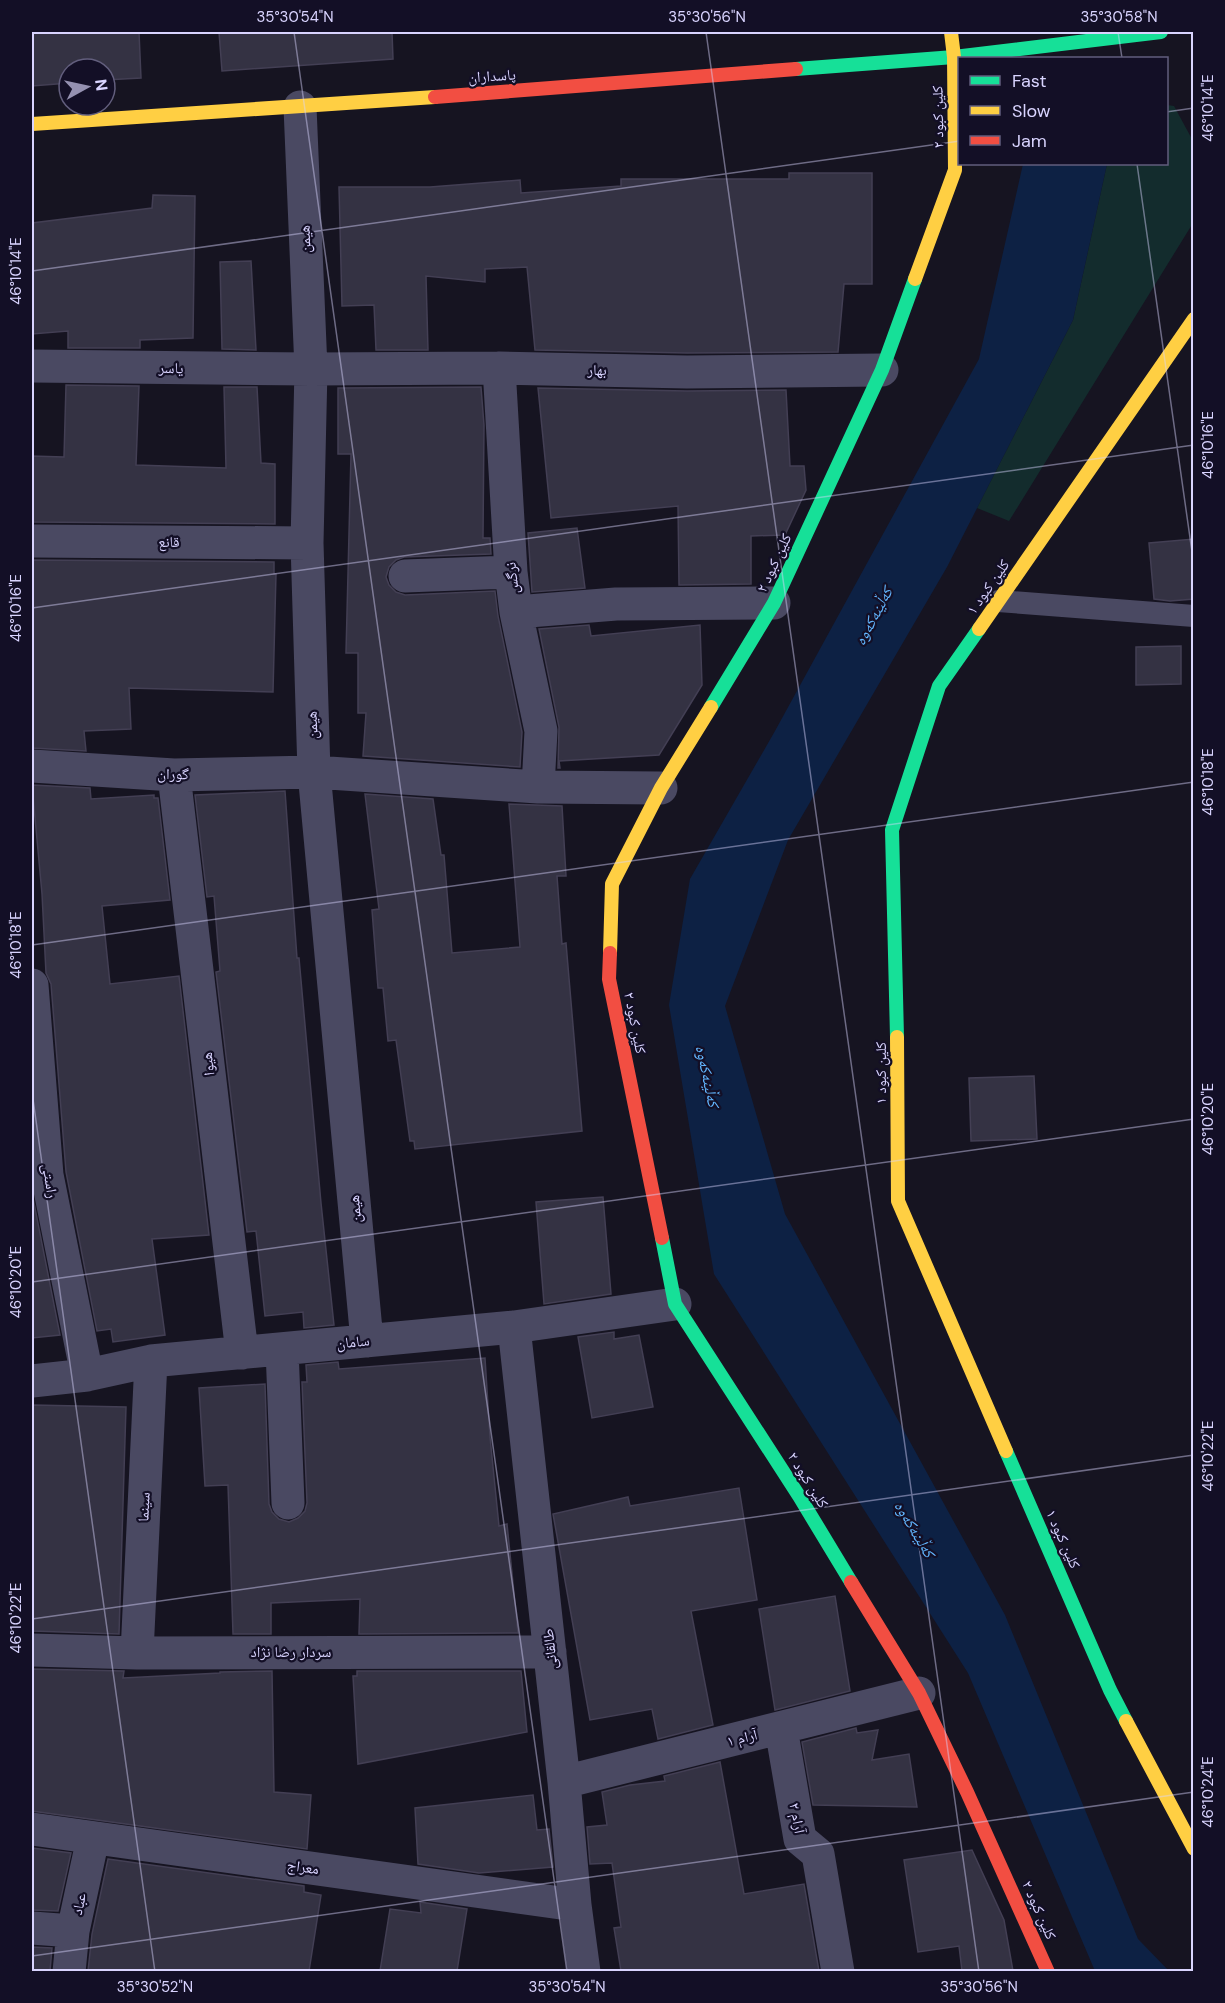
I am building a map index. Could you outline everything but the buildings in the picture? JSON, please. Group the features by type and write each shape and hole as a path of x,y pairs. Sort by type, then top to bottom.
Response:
{"street":[{"name":"کلین کبود ۲","path":"951,32 954,57 955,170 882,370 774,603 661,788 612,884 609,979 675,1304 799,1496 919,1693 967,1792 1048,1971"},
{"name":"پاسداران","path":"32,124 300,107 954,57 1161,32"},
{"name":"هیمن","path":"300,107 311,369 307,543 314,772 367,1341"},
{"name":"کلین کبود ۱","path":"1194,319 939,686 892,830 897,1020 898,1201 1110,1690 1194,1849"},
{"name":"یاسر","path":"32,366 311,369"},
{"name":"بهار","path":"311,369 499,368 687,372 882,370"},
{"name":"نرگس","path":"499,368 511,572 516,612 541,731 538,787"},
{"name":"قانع","path":"32,542 307,543"},
{"path":"405,576 511,572"},
{"path":"516,612 616,604 774,603"},
{"name":"گوران","path":"32,766 174,776 314,772 538,787 661,788"},
{"name":"هیوا","path":"174,776 242,1353"},
{"name":"راستی","path":"32,985 47,1175 87,1375"},
{"name":"سامان","path":"32,1381 87,1375 151,1361 514,1327 675,1304"},
{"name":"طالقانی","path":"514,1327 564,1782 575,1905 584,1971"},
{"path":"282,1349 288,1503"},
{"name":"سینما","path":"137,1653 151,1361"},
{"name":"سردار رضا نژاد","path":"32,1650 137,1653 550,1652"},
{"name":"آرام ۱","path":"564,1782 919,1693"},
{"name":"آرام ۲","path":"781,1728 800,1839 818,1854 838,1971"},
{"name":"معراج","path":"32,1829 575,1905"},
{"name":"عباد","path":"69,1971 73,1931 93,1838"},
{"path":"32,1928 73,1931"}],"lane":[{"path":"998,602 1194,616"}],"green space":[{"path":"1168,105 1174,106 1193,141 1193,223 1009,521 977,508 1073,320 1107,165 1168,165"}],"water":[{"name":"کەڵینەکەوە","path":"1023,165 1107,165 1073,320 947,567 788,840 725,1006 785,1214 1005,1615 1138,1939 1169,1971 1095,1971 968,1673 714,1274 669,1005 690,879 775,731 979,359"}],"traffic: fast":[{"path":"796,69 954,57 1161,32"},
{"path":"711,707 774,603 882,370 915,279"},
{"path":"897,1037 892,830 939,686 979,629"},
{"path":"662,1238 675,1304 799,1496 851,1582"},
{"path":"1006,1451 1110,1690 1126,1721"}],"traffic: slow":[{"path":"915,279 955,170 954,57 951,32"},
{"path":"32,124 435,97"},
{"path":"979,629 1194,319"},
{"path":"610,953 612,884 661,788 711,707"},
{"path":"897,1037 898,1201 1006,1451"},
{"path":"1126,1721 1194,1849"}],"traffic: jam":[{"path":"435,97 796,69"},
{"path":"610,953 609,979 662,1238"},
{"path":"851,1582 919,1693 967,1792 1048,1972"}]}
